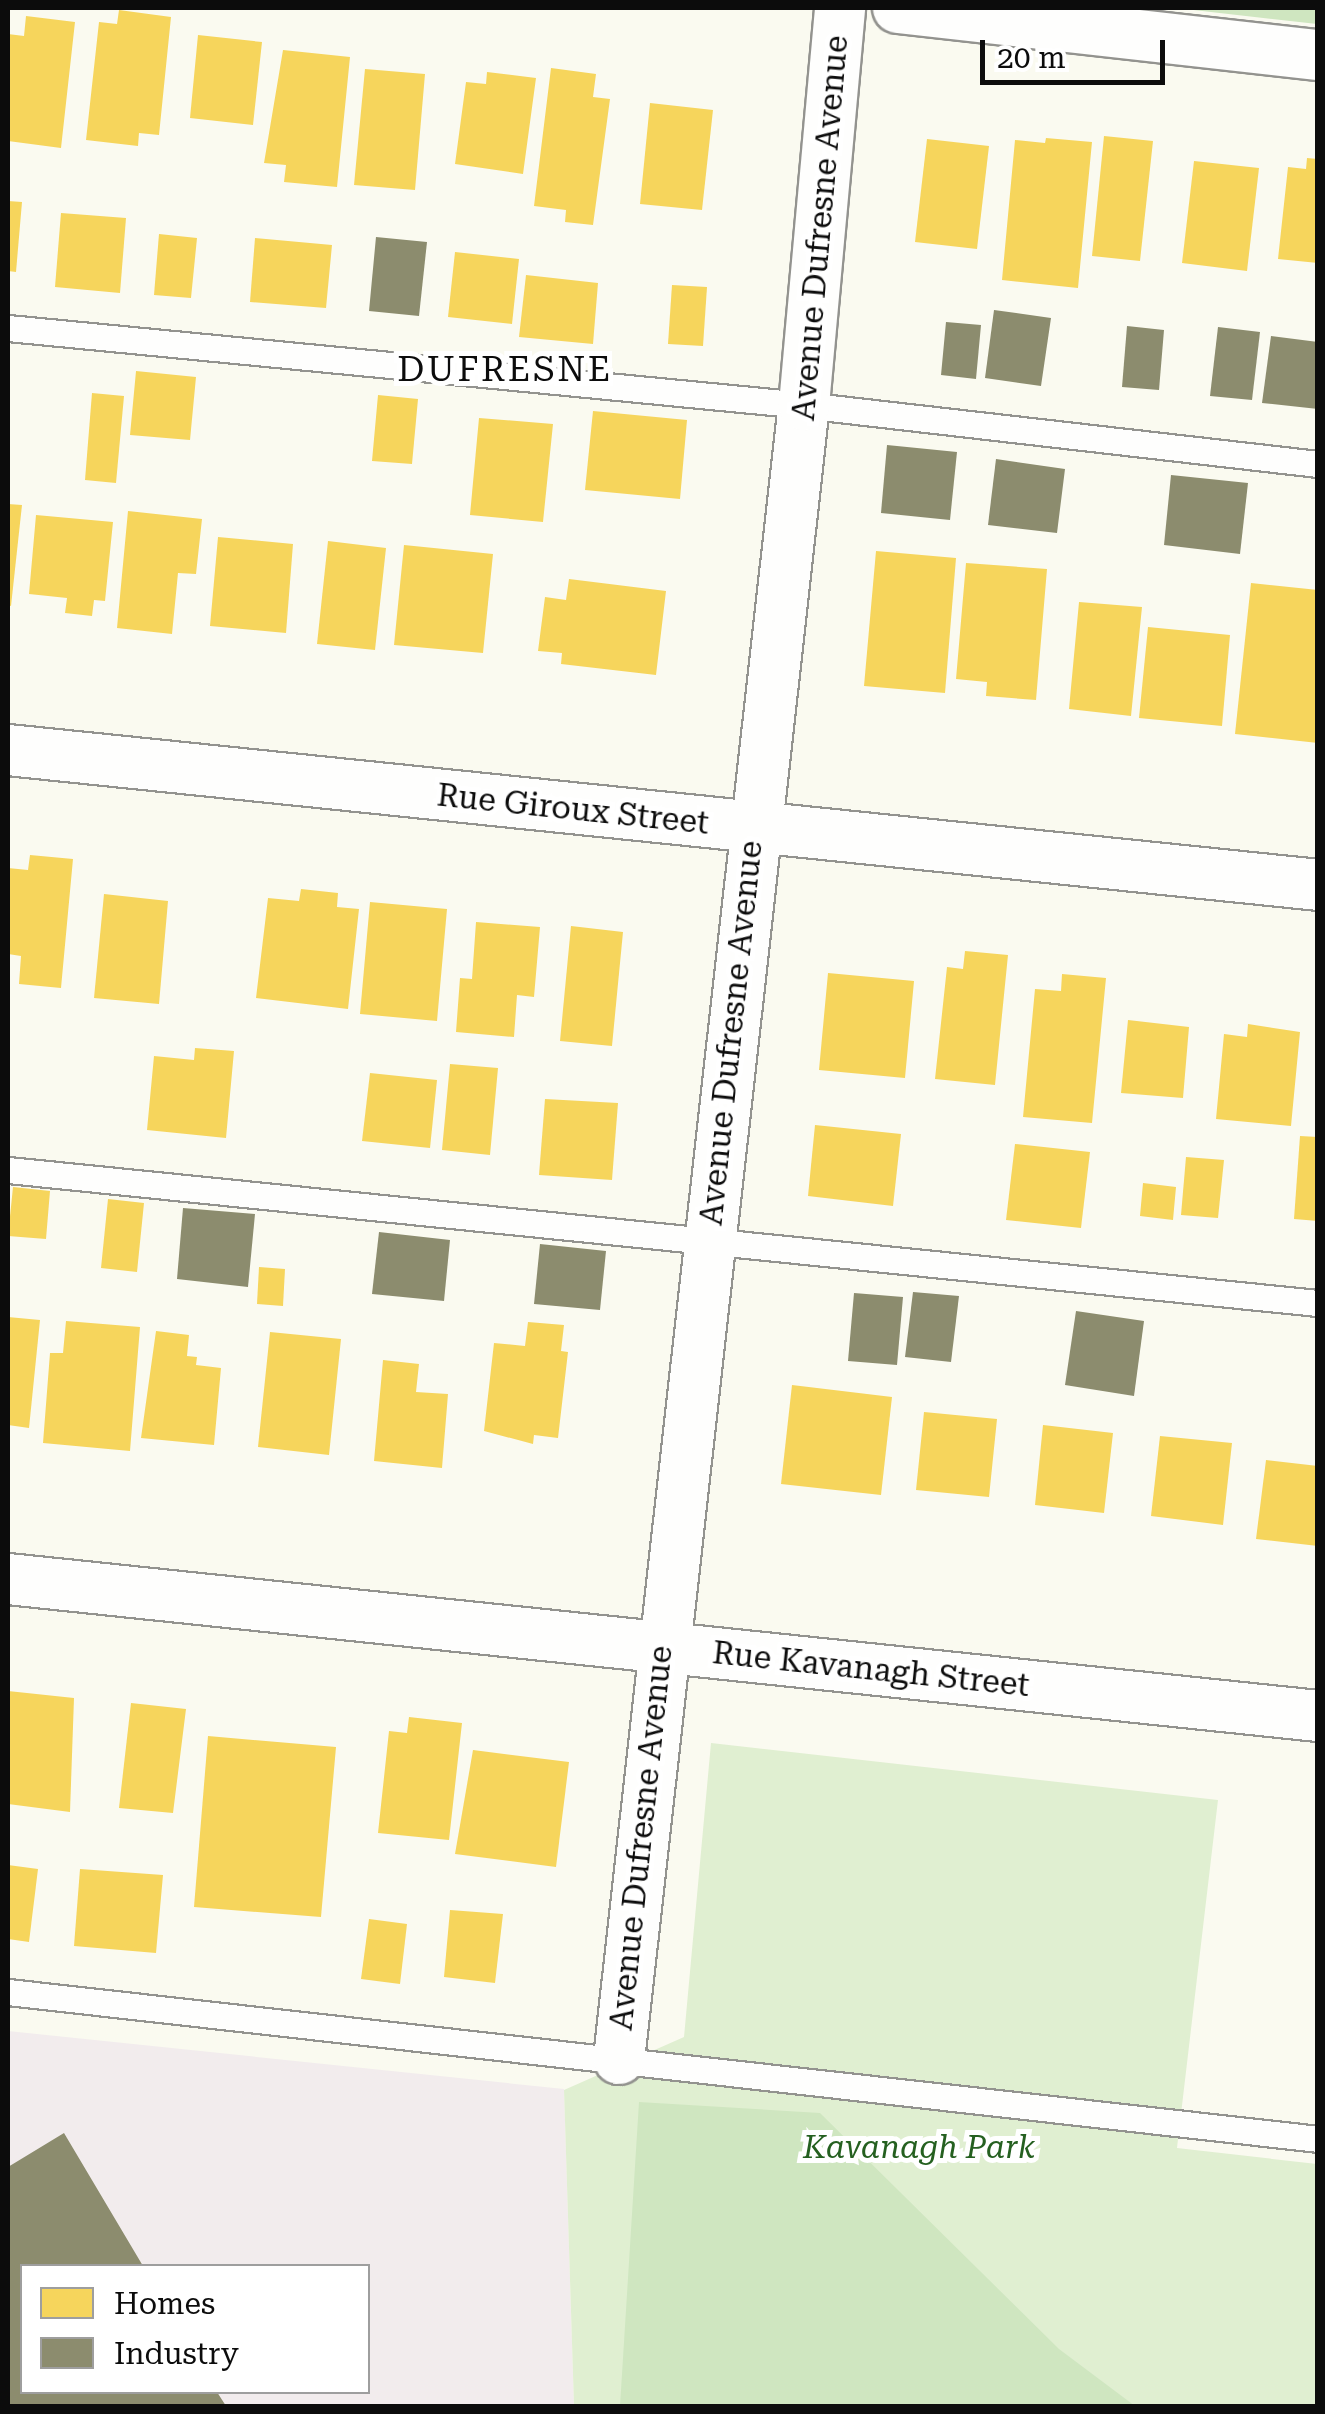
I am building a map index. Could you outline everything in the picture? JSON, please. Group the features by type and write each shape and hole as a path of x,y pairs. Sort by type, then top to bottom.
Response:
{"street":[{"name":"Avenue Dufresne Avenue","path":"619,2059 660,1647 804,405 840,8"},
{"path":"898,8 1318,55"},
{"name":"Rue Giroux Street","path":"8,750 1318,885"},
{"name":"Rue Kavanagh Street","path":"8,1579 1318,1716"}],"lane":[{"path":"8,328 804,405 1318,464"},
{"path":"8,1170 1318,1303"},
{"path":"8,1992 1318,2139"}],"shaded area":[{"path":"8,2031 564,2089 574,2406 8,2406"}],"green space":[{"path":"1176,8 1317,8 1317,24"},
{"name":"Kavanagh Park","path":"711,1743 1218,1800 1177,2148 1317,2164 1317,2406 574,2406 564,2090 684,2037"},
{"path":"639,2102 820,2113 1059,2349 1135,2406 620,2406"}],"building: Homes":[{"path":"119,10 171,17 159,135 139,133 138,146 86,140 99,22 117,24"},
{"path":"26,16 75,22 61,148 8,141 8,34 24,36"},
{"path":"198,35 262,42 253,125 190,118"},
{"path":"283,50 350,57 337,187 284,182 286,165 264,163"},
{"path":"551,68 596,74 593,97 610,99 593,225 565,222 566,210 534,206"},
{"path":"365,69 425,74 415,190 354,185"},
{"path":"487,72 536,78 523,174 455,164 466,82 486,84"},
{"path":"650,103 713,110 702,210 640,204"},
{"path":"1104,136 1153,141 1140,261 1092,256"},
{"path":"1046,138 1092,142 1078,288 1002,280 1015,140 1045,143"},
{"path":"927,139 989,146 977,249 915,242"},
{"path":"1307,158 1318,159 1318,263 1278,259 1288,167 1306,169"},
{"path":"1194,161 1259,168 1247,271 1182,263"},
{"path":"8,201 22,202 16,272 8,271"},
{"path":"61,213 126,218 120,293 55,287"},
{"path":"159,234 197,238 191,298 154,295"},
{"path":"255,238 332,245 326,308 250,302"},
{"path":"455,252 519,259 512,324 448,317"},
{"path":"526,275 598,283 593,344 519,337"},
{"path":"672,285 707,287 703,346 668,344"},
{"path":"136,371 196,377 190,440 130,435"},
{"path":"92,393 124,396 116,483 85,480"},
{"path":"378,395 418,399 412,464 372,461"},
{"path":"593,411 687,420 680,499 585,490"},
{"path":"479,418 553,424 543,522 470,515"},
{"path":"8,504 22,505 11,606 8,605"},
{"path":"128,511 202,519 196,574 178,573 172,634 117,628"},
{"path":"36,515 113,522 105,601 94,600 92,616 65,613 67,598 29,594"},
{"path":"218,537 293,544 286,633 210,626"},
{"path":"328,541 386,548 375,650 317,644"},
{"path":"404,545 493,554 483,653 394,645"},
{"path":"876,551 956,558 945,693 864,686"},
{"path":"966,563 1047,569 1036,700 986,696 987,682 956,679"},
{"path":"569,579 666,591 656,675 561,664 562,653 538,651 545,597 566,600"},
{"path":"1251,583 1318,590 1318,743 1235,734"},
{"path":"1079,602 1142,607 1131,716 1069,709"},
{"path":"1148,627 1230,635 1222,726 1139,718"},
{"path":"30,855 73,859 61,988 19,984 21,956 8,954 8,868 28,870"},
{"path":"301,889 338,893 337,907 359,909 348,1009 256,998 268,898 299,901"},
{"path":"104,894 168,901 159,1004 94,998"},
{"path":"370,902 447,909 437,1021 360,1014"},
{"path":"476,922 540,927 534,997 517,995 514,1037 456,1032 460,978 472,979"},
{"path":"571,926 623,932 612,1046 560,1041"},
{"path":"965,951 1008,955 995,1085 935,1079 947,967 963,969"},
{"path":"828,973 914,981 905,1078 819,1070"},
{"path":"1062,974 1106,978 1092,1123 1023,1117 1035,989 1061,991"},
{"path":"1128,1020 1189,1027 1183,1098 1121,1093"},
{"path":"1248,1024 1300,1032 1291,1126 1216,1119 1224,1034 1247,1037"},
{"path":"195,1048 234,1051 226,1138 147,1130 154,1056 194,1060"},
{"path":"450,1064 498,1068 490,1155 442,1150"},
{"path":"370,1073 437,1080 430,1148 362,1141"},
{"path":"545,1099 618,1103 612,1180 539,1175"},
{"path":"815,1125 901,1134 893,1206 808,1196"},
{"path":"1300,1136 1318,1137 1318,1221 1294,1219"},
{"path":"1015,1144 1090,1152 1081,1228 1006,1220"},
{"path":"1186,1157 1224,1160 1218,1218 1181,1215"},
{"path":"1143,1183 1176,1187 1173,1220 1140,1216"},
{"path":"13,1187 50,1191 46,1239 8,1236"},
{"path":"108,1199 144,1203 137,1272 101,1268"},
{"path":"259,1267 285,1269 283,1306 257,1304"},
{"path":"8,1317 40,1320 29,1428 8,1425"},
{"path":"66,1321 140,1327 130,1451 43,1443 50,1353 63,1353"},
{"path":"528,1322 564,1325 561,1351 568,1352 558,1438 534,1435 533,1444 484,1431 494,1343 525,1346"},
{"path":"156,1331 189,1335 187,1356 197,1357 196,1365 221,1368 214,1445 141,1438"},
{"path":"270,1332 341,1339 329,1455 258,1447"},
{"path":"383,1360 419,1364 416,1392 448,1394 442,1468 374,1461"},
{"path":"792,1385 892,1397 881,1495 781,1484"},
{"path":"924,1412 997,1419 989,1497 916,1490"},
{"path":"1043,1425 1113,1433 1104,1513 1035,1505"},
{"path":"1160,1436 1232,1443 1223,1525 1151,1516"},
{"path":"1266,1460 1318,1466 1318,1546 1256,1539"},
{"path":"8,1691 74,1698 70,1812 8,1804"},
{"path":"131,1703 186,1709 173,1813 119,1808"},
{"path":"409,1717 462,1723 449,1840 378,1833 389,1731 407,1733"},
{"path":"208,1736 336,1747 321,1917 194,1907"},
{"path":"473,1750 569,1762 556,1867 455,1854"},
{"path":"8,1865 38,1869 29,1942 8,1939"},
{"path":"80,1869 163,1875 156,1953 74,1946"},
{"path":"450,1910 503,1914 495,1983 444,1977"},
{"path":"369,1919 407,1924 400,1984 361,1979"}],"building: Industry":[{"path":"376,237 427,242 419,316 369,311"},
{"path":"994,310 1051,318 1041,386 985,378"},
{"path":"946,322 981,325 976,379 941,375"},
{"path":"1127,326 1164,330 1159,390 1122,387"},
{"path":"1218,327 1260,332 1252,400 1210,396"},
{"path":"1271,336 1318,342 1318,409 1262,403"},
{"path":"887,445 957,452 950,520 881,513"},
{"path":"996,459 1065,469 1057,533 988,525"},
{"path":"1171,475 1248,483 1240,554 1164,545"},
{"path":"183,1208 255,1214 248,1287 177,1279"},
{"path":"379,1232 450,1240 444,1301 372,1294"},
{"path":"540,1244 606,1251 600,1310 534,1304"},
{"path":"913,1292 959,1296 951,1362 905,1357"},
{"path":"854,1293 903,1297 897,1365 848,1361"},
{"path":"1076,1311 1144,1321 1134,1396 1065,1385"},
{"path":"64,2133 142,2264 20,2264 20,2394 218,2394 226,2406 8,2406 8,2167"}],"district":[{"name":"DUFRESNE","path":"505,370"}]}
